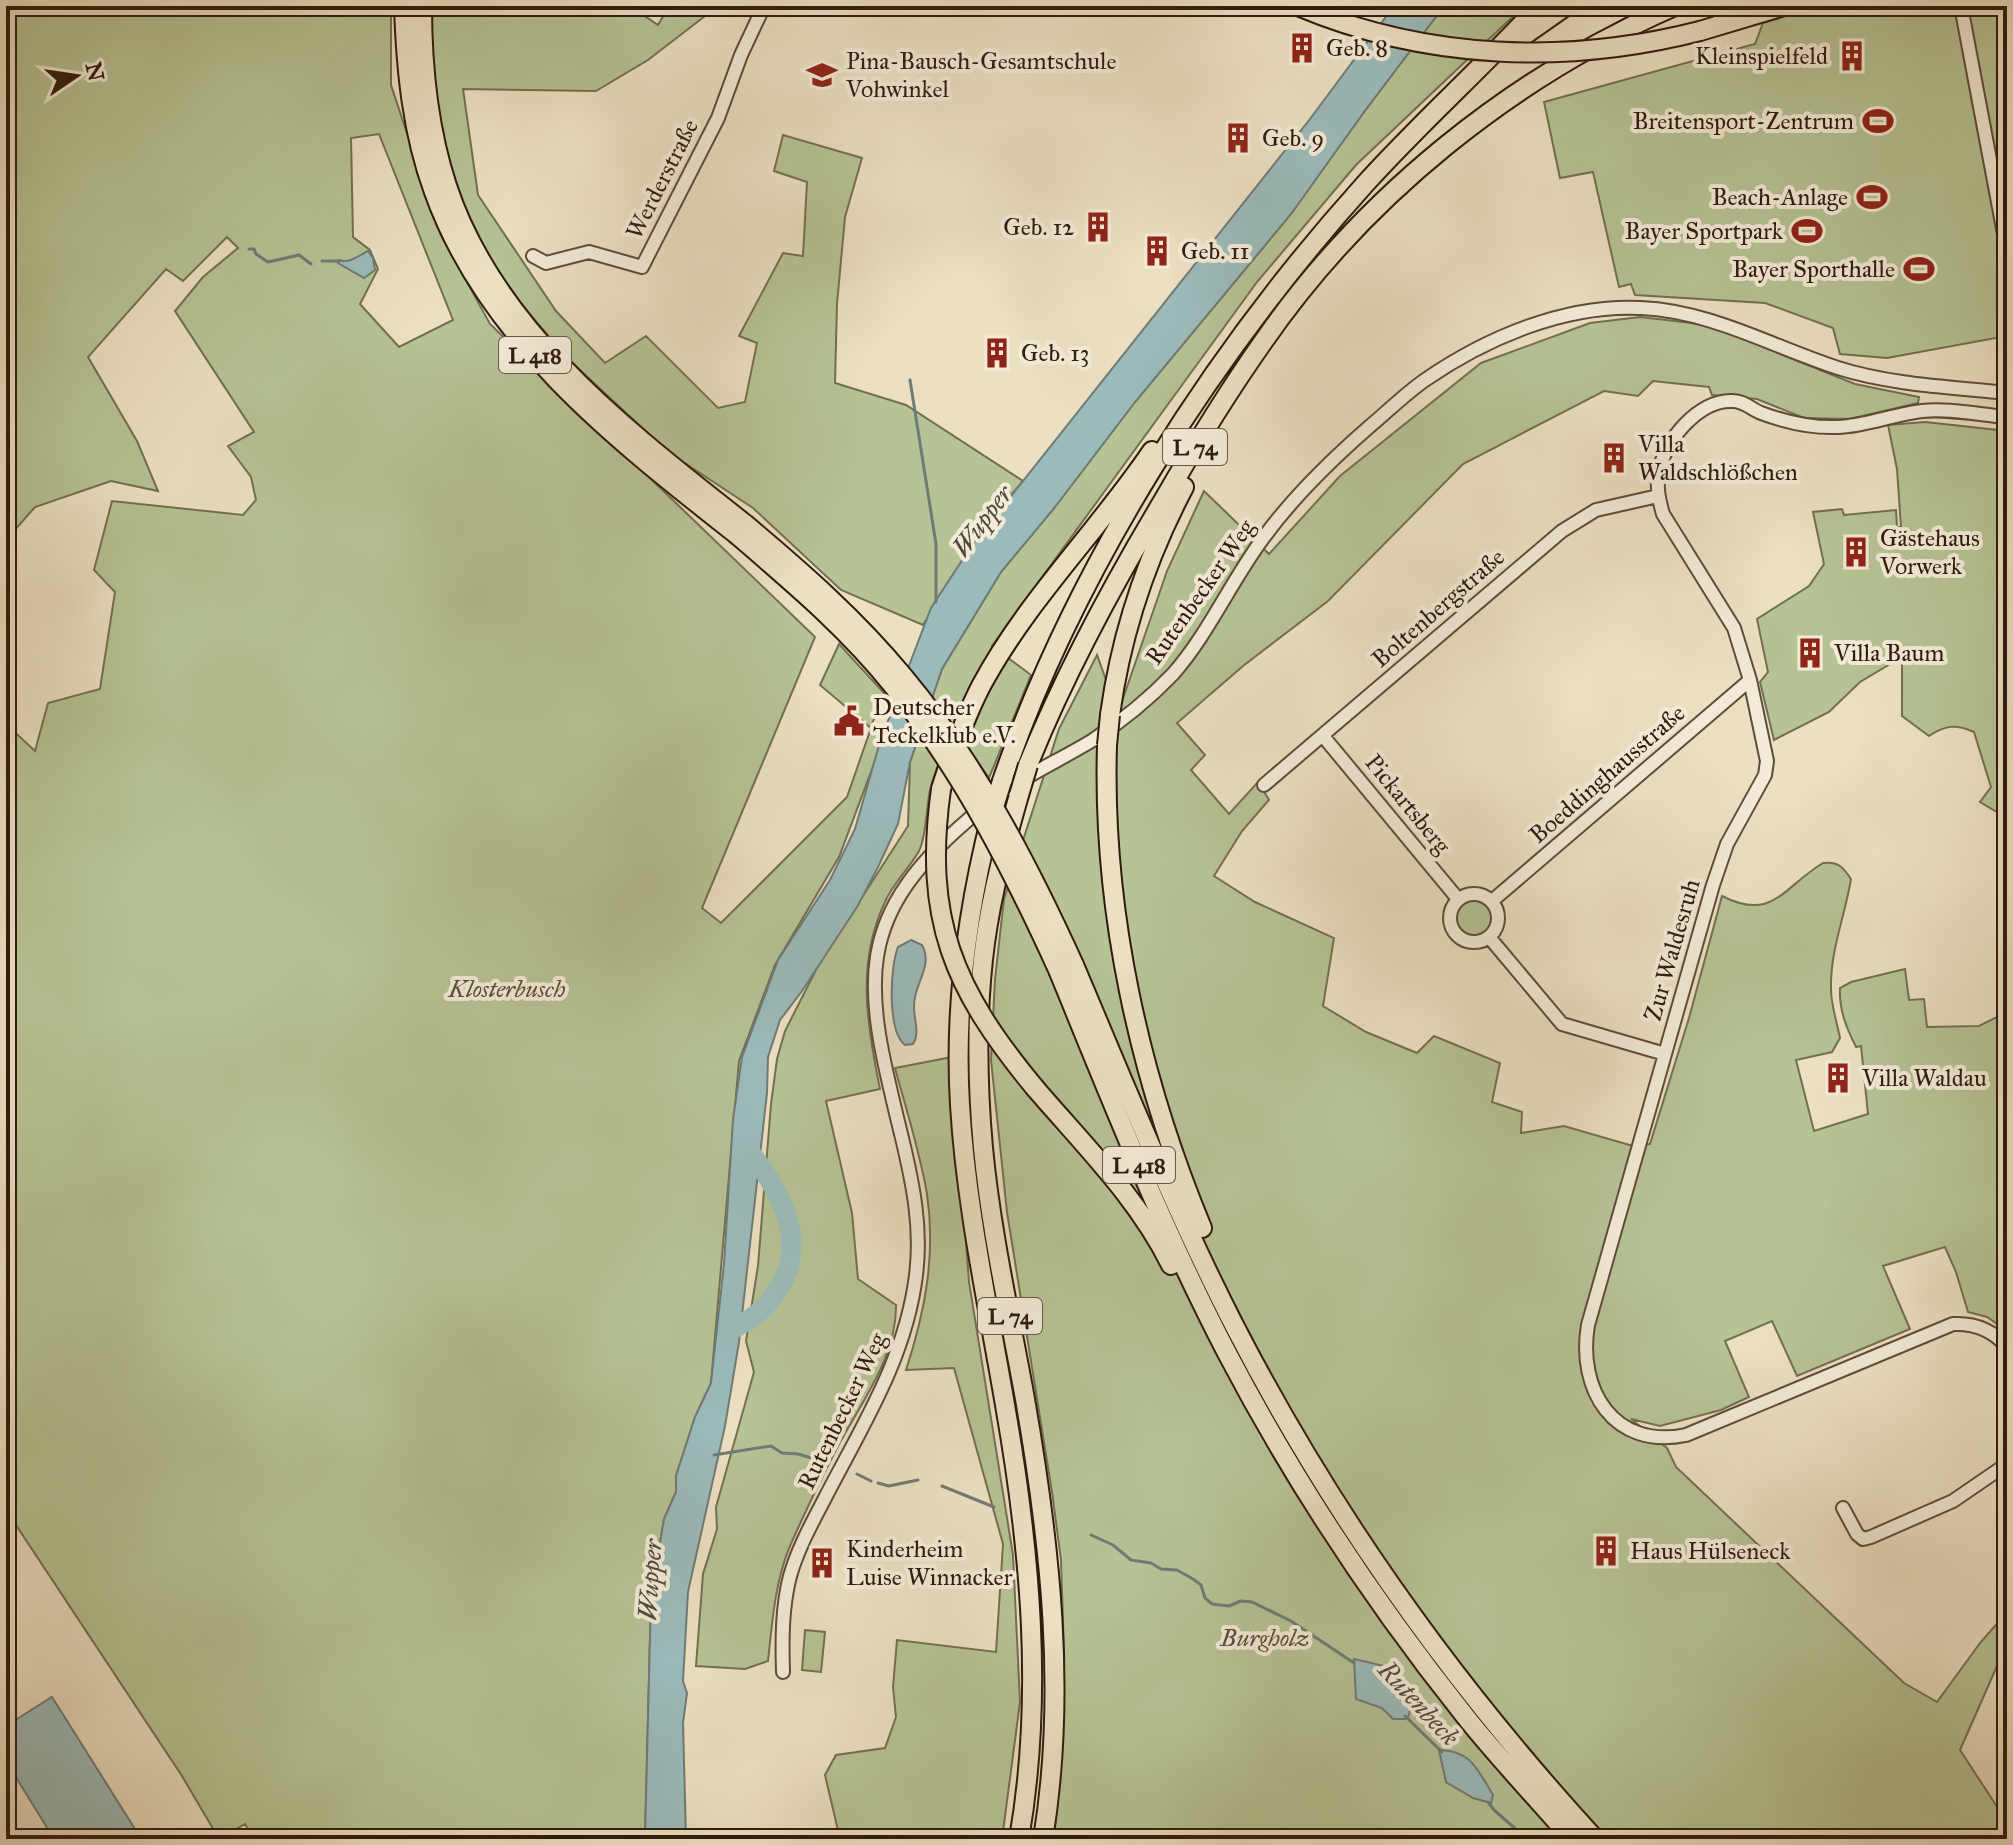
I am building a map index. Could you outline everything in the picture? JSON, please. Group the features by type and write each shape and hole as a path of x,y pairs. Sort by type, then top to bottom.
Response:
{"highway":[{"path":"404,6 414,35"},
{"path":"414,35 422,6"},
{"path":"1298,6 1396,38 1480,51 1549,54 1631,46 1700,31 1784,6"},
{"name":"L 74","path":"1019,1839 1030,1739 1030,1605 1014,1462 972,1218 960,1103 959,1033 964,961 991,815 1030,706 1072,614 1184,418 1318,238 1398,147 1494,55 1539,6"},
{"name":"L 74","path":"1494,55 1566,6"},
{"name":"L 74","path":"1043,1839 1053,1741 1051,1603 1032,1446 988,1187 979,1090 985,942 999,869 1028,765 1070,670 1133,551 1255,353 1336,251 1389,195 1464,131 1585,49 1675,6"},
{"name":"L 418","path":"414,35 430,119 448,188 471,240 507,300 534,335 621,422 740,529 817,586 857,625 904,676 937,720 1002,822 1066,968 1138,1115 1234,1325 1300,1444 1350,1527 1411,1616 1479,1705 1595,1839"},
{"name":"L 74","path":"1234,1325 1226,1285 1192,1205 1169,1136 1136,1017 1110,876 1106,811 1110,715 1120,653 1140,583 1159,535 1183,488 1268,349 1299,307 1339,258 1420,170"},
{"name":"L 418","path":"1184,418 1163,433 1127,488 1018,629 976,696 959,733 941,789 934,862 944,932 967,992 1002,1047 1143,1218 1165,1252 1204,1329 1228,1354"},
{"name":"L 418","path":"1066,968 1120,1122 1184,1268 1282,1451 1394,1623 1467,1718 1572,1839"}],"street":[{"name":"Werderstraße","path":"533,256 546,263 589,252 642,267 718,118 741,55 764,6"},
{"path":"1961,6 2007,250"},
{"name":"Rutenbecker Weg","path":"783,1672 784,1617 791,1573 807,1532 884,1386 912,1302 918,1246 915,1198 883,1062 874,982 883,929 894,903 922,863 964,822 1004,791 1093,740 1149,698 1174,672 1200,637 1262,539 1325,465 1423,381 1482,347 1523,328 1612,308 1681,313 1712,321 1855,373 1917,384 2007,393"},
{"path":"1658,496 1661,464 1672,442 1688,422 1720,403 1745,403 1758,412 1794,423 1826,427 1842,427 1926,411 2007,417"},
{"name":"Zur Waldesruh","path":"1658,496 1663,514 1734,628 1750,680 1767,769 1723,854 1665,1054 1585,1343 1587,1372 1592,1387 1598,1400 1625,1427 1648,1435 1674,1437 1686,1435 1953,1324 1964,1323 1985,1329 2007,1347"},
{"name":"Boltenbergstraße","path":"1264,785 1570,524 1596,510 1658,496"},
{"name":"Boeddinghausstraße","path":"1492,901 1750,680"},
{"name":"Pickartsberg","path":"1323,736 1458,899"},
{"path":"1472,893 1492,901 1499,913 1499,920 1489,937 1474,942 1459,937 1453,930 1450,914 1458,899 1472,893"},
{"path":"1489,937 1562,1024 1665,1054"},
{"path":"1843,1508 1857,1534 1863,1539 1871,1537 1953,1501 2007,1464"}],"green space":[{"name":"Klosterbusch","path":"6,6 391,6 391,85 440,233 490,324 815,637 702,908 721,923 847,797 871,728 820,685 839,644 884,693 871,727 886,732 839,857 775,965 739,1061 711,1383 695,1417 676,1476 676,1492 664,1519 651,1596 645,1839 254,1839 245,1824 219,1839 182,1776 6,1510 6,724 35,751 48,703 100,689 115,592 94,570 112,501 243,515 256,500 251,477 228,446 254,432 175,311 203,277 238,248 227,237 183,281 166,269 88,357 137,441 158,491 111,481 35,507 6,540","holes":["379,134 453,320 399,347 360,304 378,269 370,250 353,237 351,138"]},
{"path":"431,6 630,6 658,25 669,6 718,6 648,60 596,91 463,89 478,195 556,311 605,363 646,336 718,408 745,402 757,343 739,336 783,253 803,256 807,182 774,171 783,135 862,158 845,217 837,304 835,383 906,405 1023,481 979,533 923,625 841,590 753,508 668,452 566,357 494,272 453,183 427,31"},
{"path":"1444,6 1524,6 1356,165 1257,282 992,646 1031,675 989,778 953,727 930,790 922,844 888,895 870,948 868,1018 880,1089 826,1101 852,1213 858,1279 896,1305 891,1342 876,1378 838,1446 790,1546 778,1588 768,1661 745,1669 696,1666 703,1574 717,1529 716,1507 754,1372 746,1341 758,1266 777,1059 785,1031 819,964 908,826 910,762 942,669 1001,572 1135,402 1291,214"},
{"name":"Bayer Sportpark","path":"1815,6 2007,6 2007,336 1887,358 1840,354 1833,328 1765,303 1635,295 1631,284 1619,287 1593,172 1560,178 1544,102 1755,44 1763,23"},
{"name":"Burgholz","path":"1640,317 1709,325 1855,384 1919,397 1918,403 1850,419 1804,418 1757,399 1712,395 1709,387 1653,381 1638,396 1604,391 1463,464 1328,601 1243,666 1177,723 1205,755 1191,770 1229,814 1258,782 1269,800 1242,831 1214,876 1255,902 1334,938 1323,1006 1366,1032 1417,1053 1434,1036 1500,1063 1492,1102 1522,1112 1521,1133 1564,1126 1633,1146 1650,1144 1722,896 1739,903 1766,903 1823,863 1840,866 1851,879 1831,975 1832,1002 1840,1038 1832,1052 1796,1060 1814,1131 1868,1114 1861,1046 1856,1047 1846,1025 1840,988 1851,982 1905,969 1909,1000 1924,999 1927,1027 1979,1026 2007,1012 2007,1331 1987,1317 1968,1312 1945,1247 1883,1266 1910,1329 1797,1376 1772,1321 1725,1341 1749,1397 1721,1410 1660,1426 1631,1419 1667,1448 1676,1467 1904,1683 1937,1702 2007,1612 2007,1655 2002,1666 1997,1666 1960,1750 2007,1822 2007,1839 1054,1839 1063,1741 1061,1560 1007,1212 991,1060 995,979 1004,899 1059,729 1097,655 1118,713 1167,571 1204,491 1269,554 1340,476 1481,363 1590,323"},
{"path":"1925,422 2007,431 2007,818 1980,802 1991,787 1974,732 1951,727 1929,736 1902,716 1902,657 1860,682 1829,712 1774,740 1760,682 1768,672 1757,619 1809,586 1824,564 1813,512 1842,509 1844,515 1896,510 1897,527 1901,527 1897,469 1888,425"},
{"path":"1474,899 1488,904 1493,918 1488,932 1474,937 1460,932 1455,918 1460,904"},
{"path":"952,1057 969,1282 1013,1555 1020,1702 1002,1839 993,1839 994,1834 980,1830 978,1839 840,1839 825,1775 836,1755 885,1748 896,1717 893,1687 897,1640 996,1652 1003,1544 954,1368 906,1370 919,1327 927,1283 930,1239 921,1162 895,1068"},
{"path":"805,1630 825,1632 821,1672 802,1670"}],"water":[{"path":"1394,6 1444,6 1291,214 1135,402 1001,572 942,669 910,762 898,824 878,867 857,907 780,1020 768,1057 767,1093 739,1342 725,1426 688,1592 683,1681 687,1693 683,1723 686,1839 645,1839 651,1596 664,1519 676,1492 676,1476 695,1417 711,1383 724,1264 733,1119 742,1057 778,960 830,880 855,829 880,742 931,608 970,548 1310,119"},
{"path":"368,251 375,270 364,278 338,263 339,260 351,260"},
{"path":"911,940 922,945 926,961 915,999 915,1040 913,1044 905,1045 895,1027 892,983 898,947"},
{"path":"1354,1659 1393,1668 1409,1700 1407,1719 1393,1719 1382,1708 1356,1699"},
{"path":"52,1697 140,1839 54,1839 6,1761 6,1726"},
{"path":"1439,1750 1459,1754 1472,1763 1493,1795 1491,1803 1473,1798 1446,1782"}],"waterway":[{"path":"249,249 254,249 268,262 299,255 311,264"},
{"path":"322,261 339,261"},
{"path":"910,380 936,544 936,602"},
{"name":"Wupper","path":"729,1332 757,1314 777,1291 788,1270 792,1249 784,1208 748,1149"},
{"name":"Rutenbeck","path":"714,1455 771,1446 782,1453 825,1462"},
{"name":"Rutenbeck","path":"857,1474 871,1481"},
{"name":"Rutenbeck","path":"878,1483 889,1486 918,1480"},
{"name":"Rutenbeck","path":"942,1486 994,1507"},
{"name":"Rutenbeck","path":"1091,1535 1113,1545 1131,1560 1151,1563 1161,1569 1177,1570 1193,1579 1201,1585 1205,1598 1212,1604 1229,1606 1241,1601 1252,1602 1291,1621 1354,1663"},
{"name":"Rutenbeck","path":"1405,1716 1442,1752"},
{"name":"Rutenbeck","path":"1488,1802 1527,1839"}],"place":[{"name":"Geb. 8","path":"1302,48"},
{"name":"Kleinspielfeld","path":"1852,56"},
{"name":"Pina-Bausch-Gesamtschule Vohwinkel","path":"822,75"},
{"name":"Breitensport-Zentrum","path":"1878,121"},
{"name":"Geb. 9","path":"1238,138"},
{"name":"Beach-Anlage","path":"1872,197"},
{"name":"Geb. 12","path":"1098,227"},
{"name":"Bayer Sportpark","path":"1807,231"},
{"name":"Geb. 11","path":"1157,251"},
{"name":"Bayer Sporthalle","path":"1919,269"},
{"name":"Geb. 13","path":"997,353"},
{"name":"Villa Waldschlößchen","path":"1614,458"},
{"name":"Gästehaus Vorwerk","path":"1856,552"},
{"name":"Villa Baum","path":"1810,653"},
{"name":"Deutscher Teckelklub e.V.","path":"849,721"},
{"name":"Villa Waldau","path":"1838,1078"},
{"name":"Haus Hülseneck","path":"1606,1551"},
{"name":"Kinderheim Luise Winnacker","path":"822,1563"}]}
